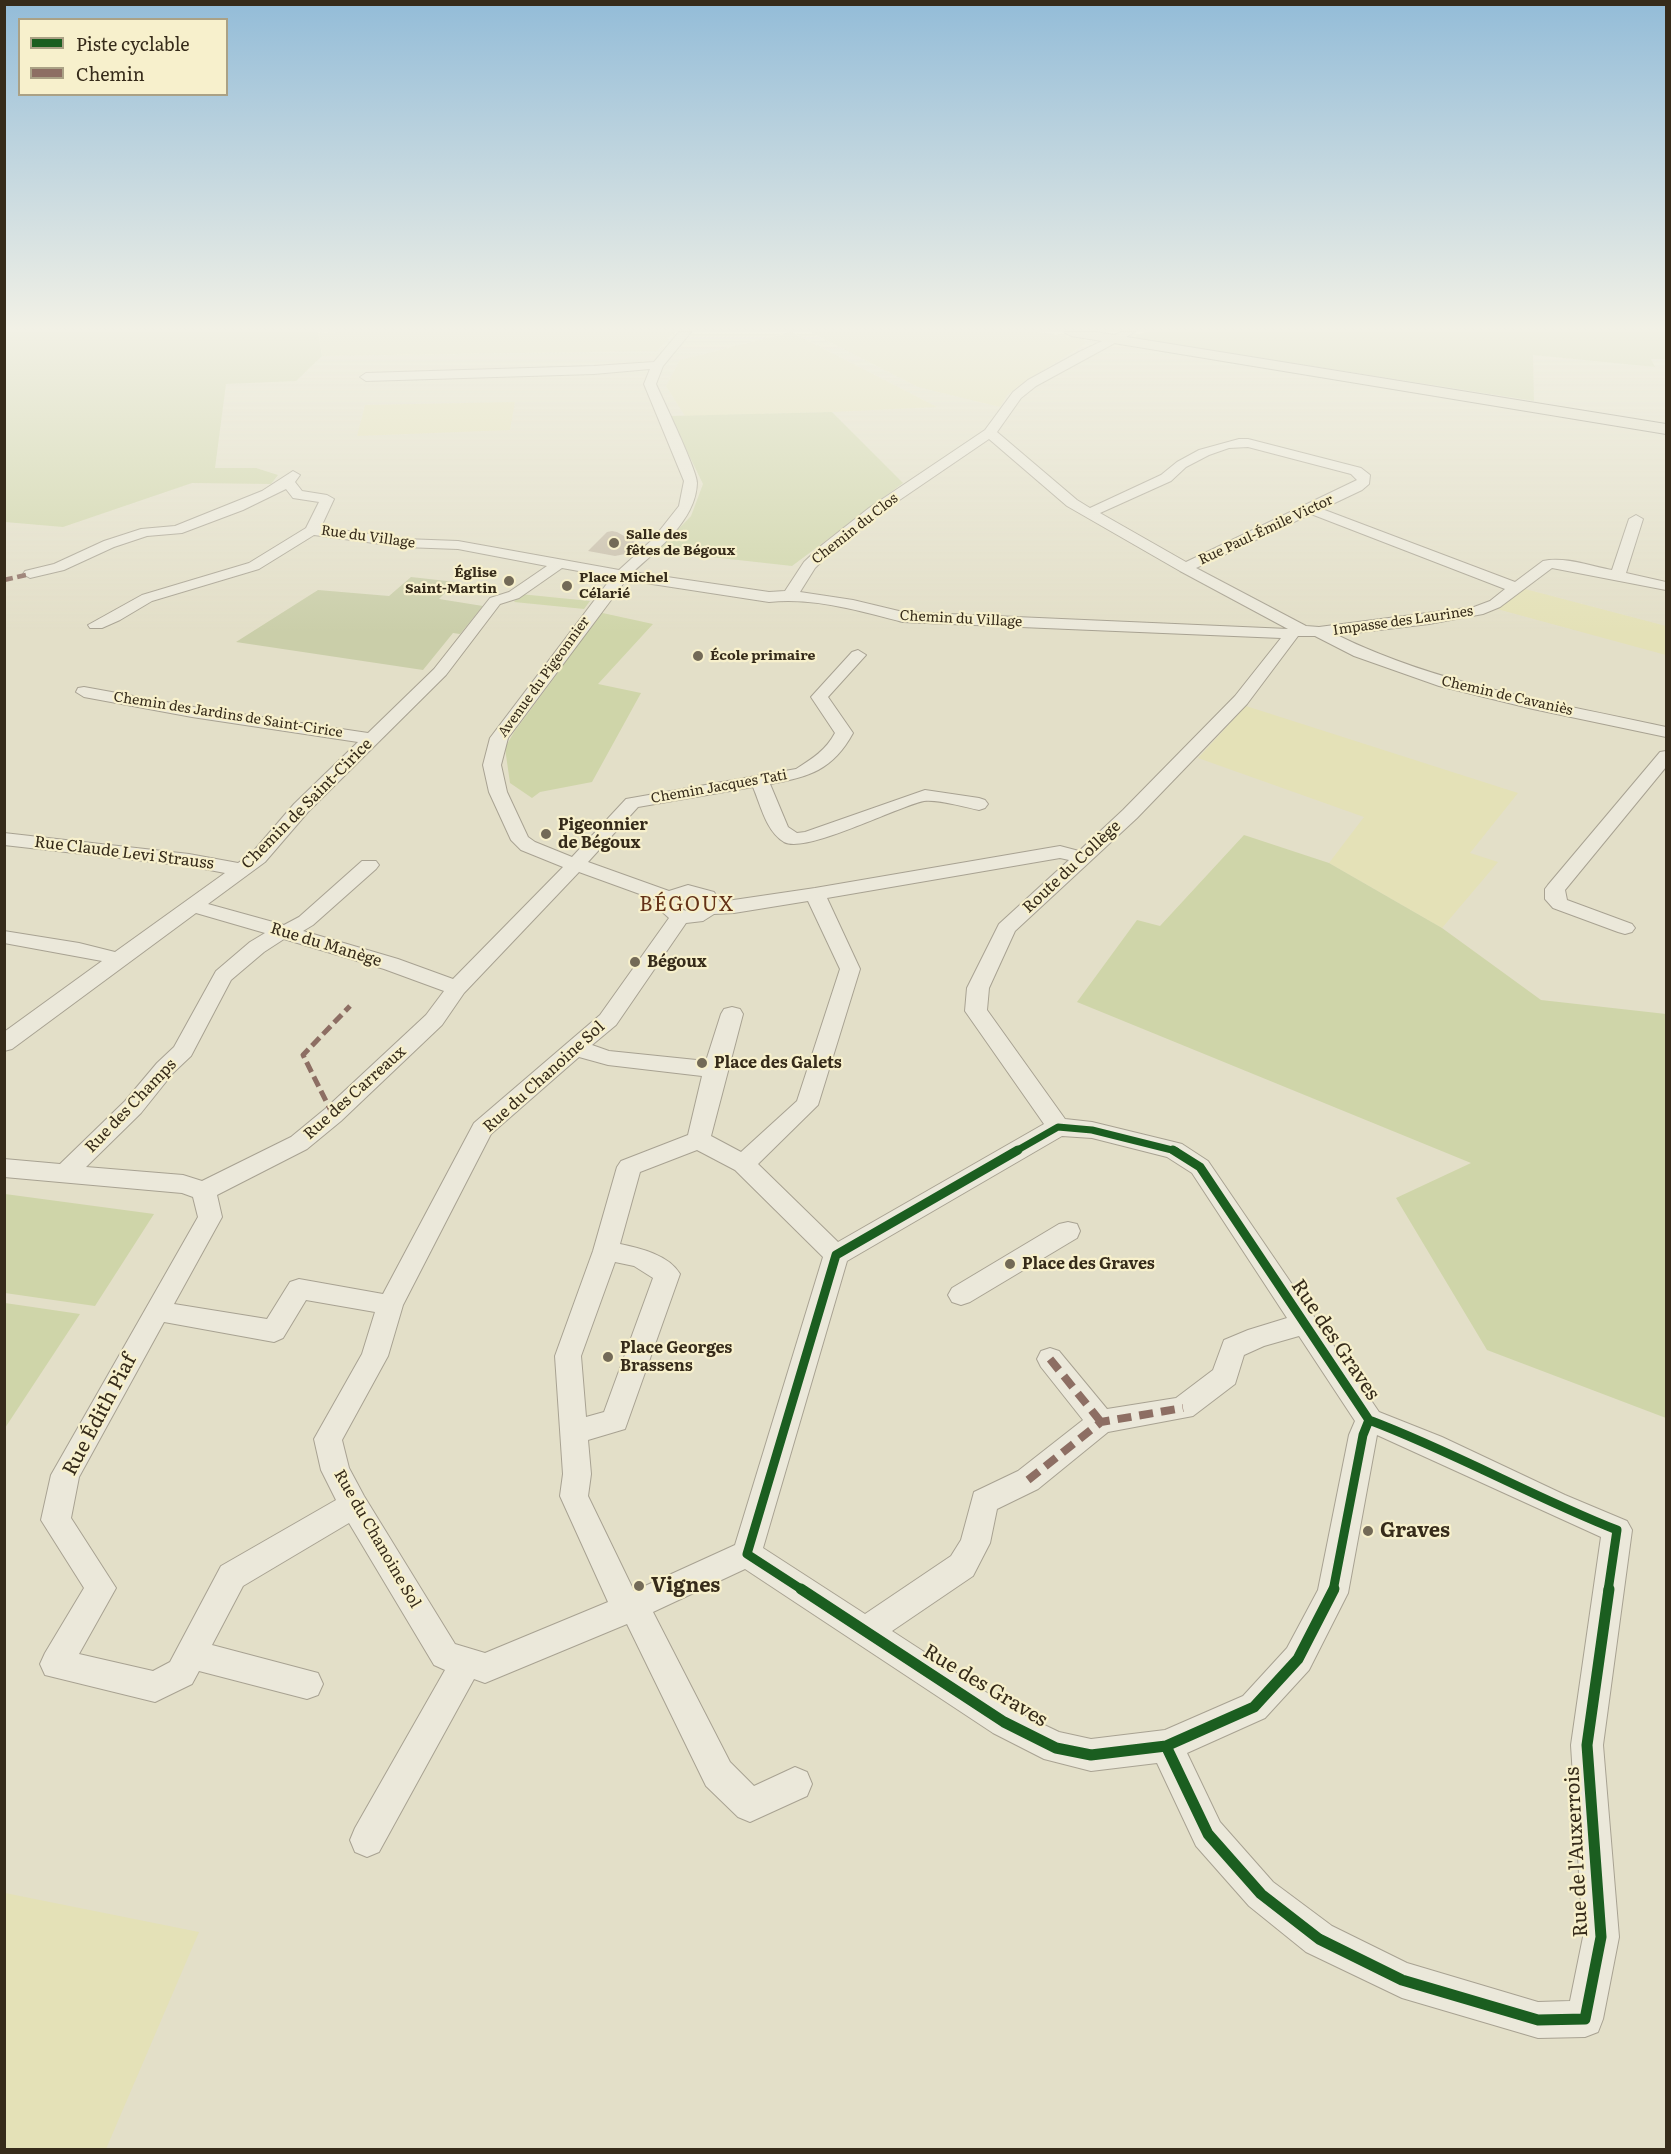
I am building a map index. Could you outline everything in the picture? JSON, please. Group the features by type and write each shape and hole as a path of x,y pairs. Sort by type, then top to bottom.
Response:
{"street":[{"name":"Avenue du Pigeonnier","path":"671,433 691,481 686,506 658,542 623,574 592,612 499,738 492,765 498,792 520,840 528,846 675,907"},
{"name":"Chemin de Cavaniès","path":"990,433 1072,502 1089,513 1303,632 1420,676 1496,697 1666,732"},
{"name":"Chemin du Clos","path":"790,595 809,565 833,543 874,511 990,433"},
{"name":"Rue Paul-Émile Victor","path":"1089,513 1166,478 1174,468 1230,442 1240,442 1356,471 1364,476 1364,481 1358,487 1185,568"},
{"path":"30,574 59,567 109,544 146,532 177,530 238,507 290,478 298,495 327,499 312,530"},
{"path":"1311,508 1516,588"},
{"path":"1618,575 1636,519"},
{"name":"Rue du Village","path":"96,625 115,617 147,598 254,566 312,530 404,543 458,545 623,574"},
{"name":"Chemin de Saint-Cirice","path":"4,1044 258,858 301,808 440,672 495,601 514,594 559,564"},
{"name":"Impasse des Laurines","path":"1303,632 1429,619 1478,611 1495,604 1548,564 1559,564 1666,585"},
{"name":"Chemin du Village","path":"623,574 769,597 790,595 853,605 903,617 1303,632"},
{"name":"Route du Collège","path":"1058,1127 976,1011 978,988 1006,928 1131,814 1241,700 1290,638 1303,632"},
{"name":"Chemin Jacques Tati","path":"574,864 632,802 801,773 825,760 844,734 819,697 858,655"},
{"name":"Chemin des Jardins de Saint-Cirice","path":"84,692 175,707 192,712 372,739"},
{"path":"1625,928 1560,904 1555,899 1555,889 1666,756"},
{"path":"760,781 780,830 793,839 808,837 925,795 979,804"},
{"name":"Rue Claude Levi Strauss","path":"4,839 189,860 242,870"},
{"path":"675,907 678,893 698,892 706,896 710,902 709,908 734,907 1060,852 1083,858"},
{"name":"Rue des Carreaux","path":"204,1191 299,1143 333,1115 434,1020 457,988 558,884 574,864"},
{"name":"Rue des Champs","path":"67,1172 105,1132 133,1107 165,1068 183,1051 223,976 257,947 306,921 369,865"},
{"path":"743,1164 807,1105 850,969 815,894"},
{"name":"Rue du Manège","path":"195,906 392,964 457,988"},
{"name":"Rue du Chanoine Sol","path":"675,907 608,1020 482,1129 390,1305 375,1356 328,1439 335,1470 445,1655 485,1668 630,1608 747,1554"},
{"path":"4,937 79,949 119,959"},
{"path":"698,1140 715,1070 732,1014"},
{"path":"576,1048 608,1058 715,1070"},
{"path":"747,1554 836,1255 1058,1127"},
{"name":"Rue des Graves","path":"747,1554 1004,1722 1056,1748 1090,1755 1166,1746 1254,1707 1298,1659 1333,1593 1363,1434 1369,1420 1200,1167 1174,1150 1092,1130 1058,1127"},
{"path":"795,1784 750,1805 718,1774 574,1496 577,1474 568,1356 606,1251 629,1167 698,1140 743,1164 836,1255"},
{"path":"4,1168 183,1184 204,1191 210,1217 157,1311 274,1331 299,1289 390,1305"},
{"path":"961,1295 1068,1231"},
{"path":"574,1432 615,1421 667,1274 640,1258 606,1251"},
{"name":"Rue Édith Piaf","path":"157,1311 65,1475 56,1520 101,1588 56,1664 155,1687 180,1673 232,1576 354,1505"},
{"path":"865,1631 962,1566 975,1543 984,1501 1028,1480 1101,1422 1183,1408 1225,1376 1233,1348 1257,1336 1304,1324"},
{"path":"1050,1359 1101,1422"},
{"name":"Rue de l'Auxerrois","path":"1166,1746 1208,1834 1261,1894 1319,1939 1402,1980 1538,2020 1586,2019 1600,1936 1587,1745 1617,1530 1575,1515 1410,1434 1369,1420"},
{"path":"190,1654 307,1684"},
{"path":"367,1840 467,1662"}],"shaded area":[{"path":"358,433 446,433 357,436"},
{"path":"1525,589 1666,626 1666,655 1497,609"},
{"path":"1246,706 1518,793 1470,853 1498,862 1442,928 1329,863 1364,817 1198,758"},
{"path":"5,1893 199,1932 106,2149 5,2149"}],"green space":[{"path":"5,433 220,433 215,468 256,468 278,475 271,484 192,483 63,527 5,522"},
{"path":"678,433 853,433 903,483 792,566 657,551 691,516 703,484"},
{"path":"411,577 456,582 439,599 483,606 460,634 453,633 423,670 236,642 318,590 389,596"},
{"path":"520,594 590,601 584,609 514,602"},
{"path":"598,612 653,624 598,684 641,693 592,782 540,792 532,798 510,783 505,748"},
{"path":"1244,835 1329,863 1442,928 1541,1000 1666,1014 1666,1418 1487,1350 1396,1198 1471,1163 1077,1002 1137,920 1160,926"},
{"path":"5,1194 154,1214 95,1306 5,1293"},
{"path":"4,1303 80,1314 5,1428"}],"building":[{"name":"Salle des fêtes de Bégoux","path":"612,531 642,546 635,552 615,556 588,551 607,532"}],"marked path":[{"path":"4,580 30,574"},
{"path":"333,1115 303,1055 350,1006"},
{"path":"1050,1359 1101,1422"},
{"path":"1028,1480 1101,1422 1183,1408"}],"cycle path":[{"path":"1058,1127 1092,1130 1174,1150 1200,1167 1369,1420 1363,1435 1333,1593 1298,1659 1254,1707 1166,1746 1091,1755 1056,1748 1004,1722 747,1554 836,1255 1058,1127"},
{"path":"1166,1746 1208,1834 1261,1894 1319,1939 1402,1980 1538,2020 1585,2019 1601,1937 1587,1745 1617,1530 1554,1504 1432,1445 1369,1420"}],"place":[{"name":"Salle des fêtes de Bégoux","path":"614,543"},
{"name":"Église Saint-Martin","path":"509,581"},
{"name":"Place Michel Célarié","path":"567,586"},
{"name":"École primaire","path":"698,656"},
{"name":"Pigeonnier de Bégoux","path":"546,834"},
{"name":"Bégoux","path":"635,962"},
{"name":"Place des Galets","path":"702,1063"},
{"name":"Place des Graves","path":"1010,1264"},
{"name":"Place Georges Brassens","path":"608,1357"},
{"name":"Graves","path":"1368,1531"},
{"name":"Vignes","path":"639,1586"}],"district":[{"name":"BÉGOUX","path":"687,905"}]}
